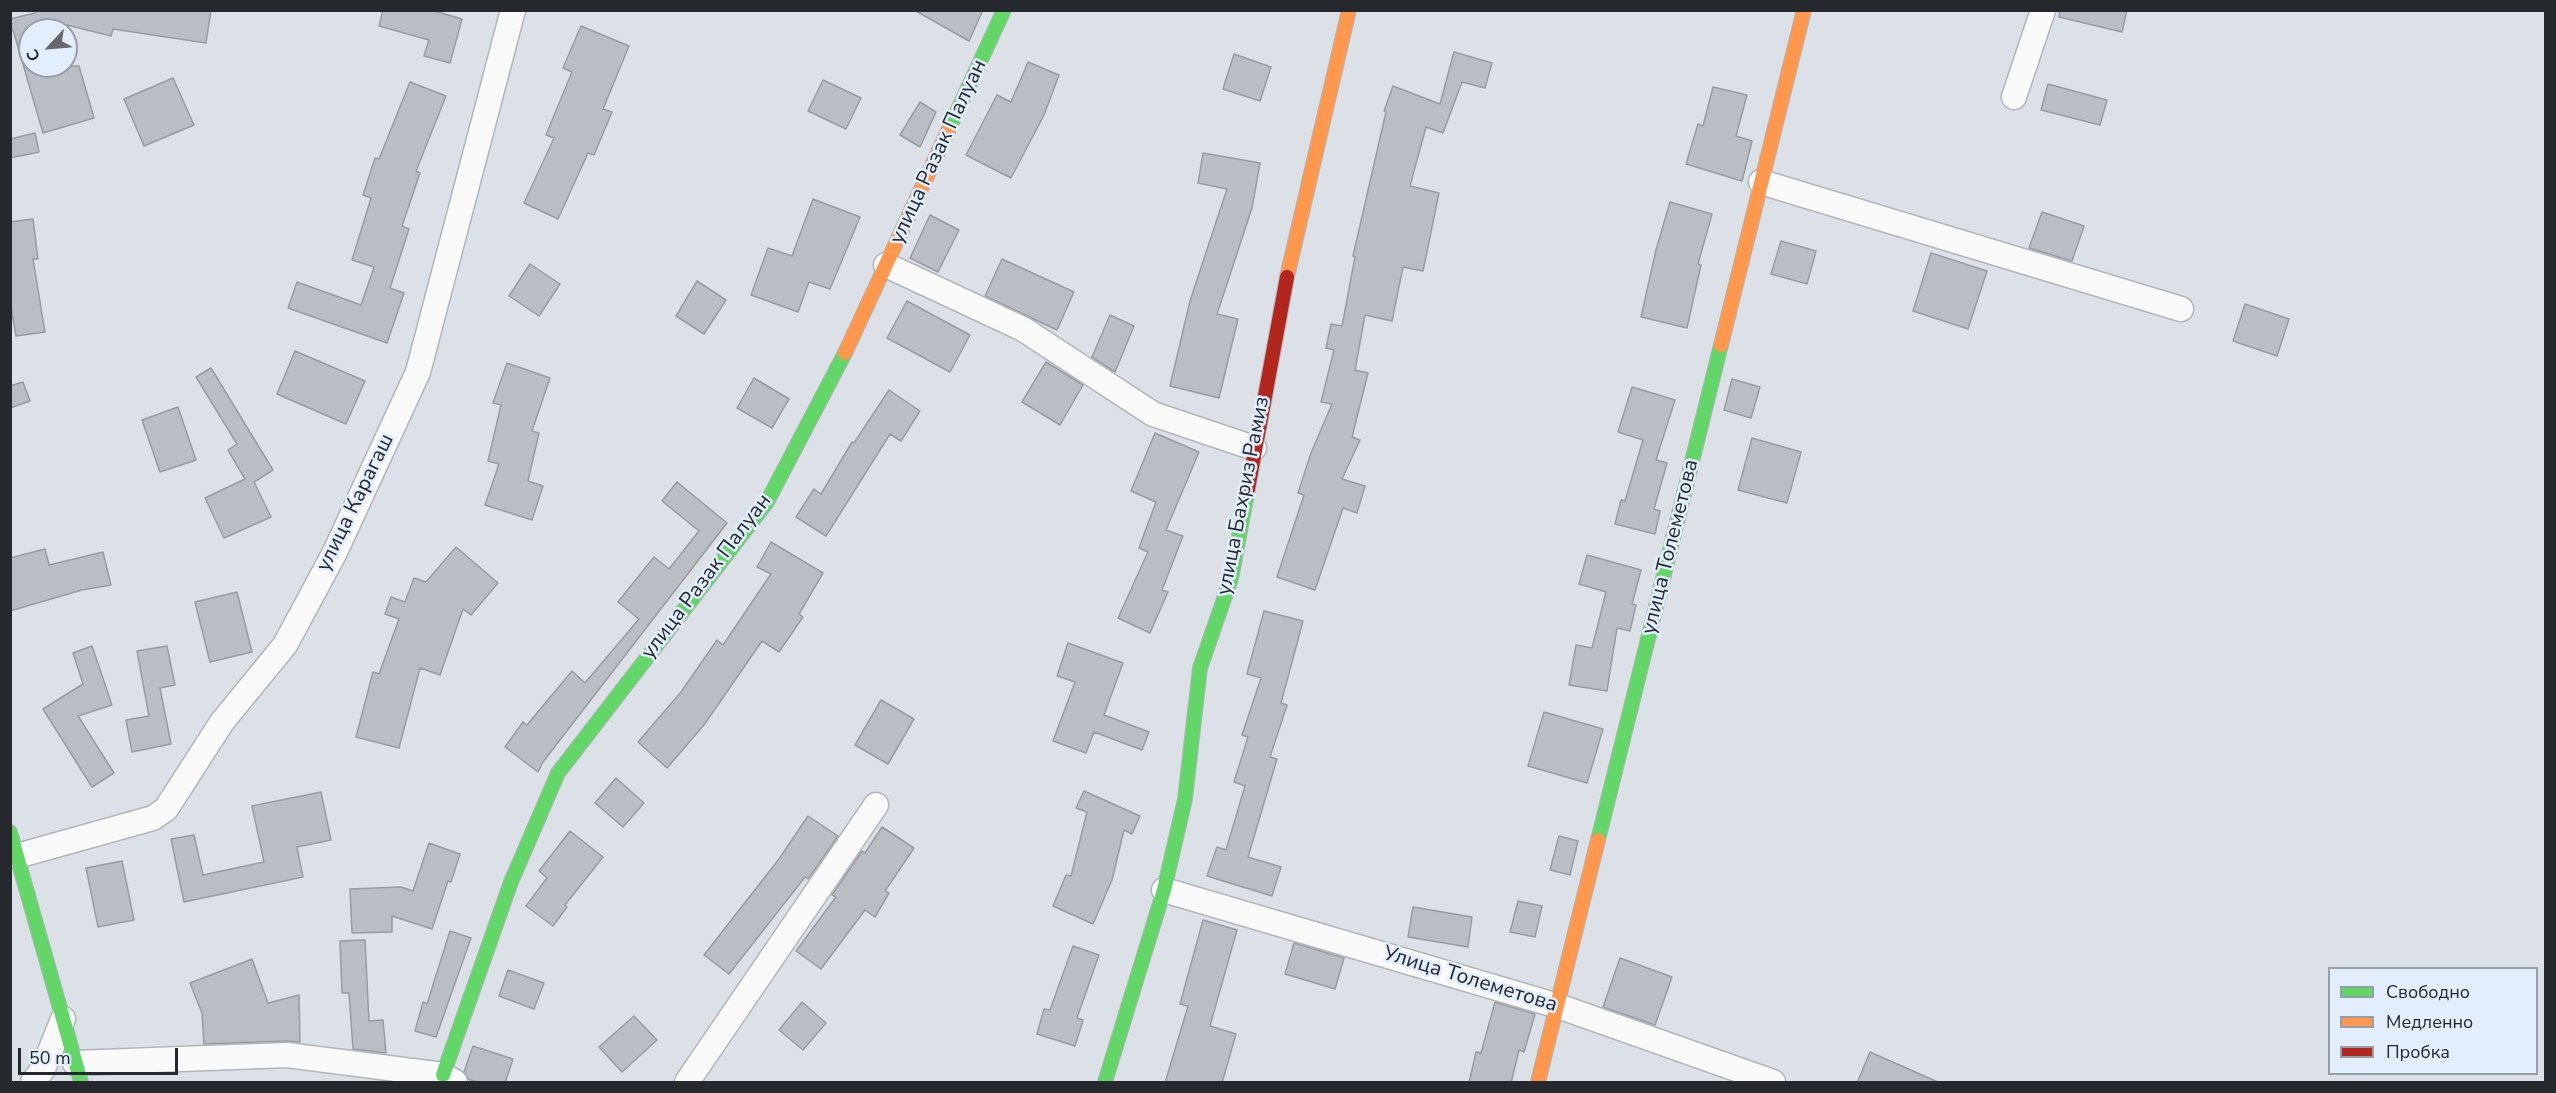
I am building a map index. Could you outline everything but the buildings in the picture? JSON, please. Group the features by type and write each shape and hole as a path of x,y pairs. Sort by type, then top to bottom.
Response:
{"street":[{"name":"улица Карагаш","path":"17,856 153,818 166,809 222,723 285,645 335,552 418,372 513,10"},
{"name":"улица Разак Палуан","path":"449,1079 511,882 558,773 767,502 842,360 1004,10"},
{"name":"улица Бахриз Рамиз","path":"1105,1083 1164,890 1185,799 1200,668 1231,579 1294,240 1349,10"},
{"name":"улица Толеметова","path":"1538,1083 1804,10"},
{"path":"2014,96 2043,10"},
{"path":"1761,182 2181,309"},
{"path":"886,265 1023,329 1154,414 1254,448"},
{"path":"687,1083 876,805"},
{"path":"10,832 78,1073 287,1055 449,1079"},
{"name":"Улица Толеметова","path":"1164,890 1558,1006 1773,1083"},
{"path":"33,1083 43,1069 63,1019"}],"traffic: fast":[{"path":"948,131 1004,10"},
{"path":"1598,840 1721,345"},
{"path":"443,1075 511,882 558,773 767,502 845,353"},
{"path":"1105,1082 1164,890 1185,799 1200,668 1231,579 1247,494"},
{"path":"10,832 81,1082"}],"traffic: slow":[{"path":"1287,277 1349,10"},
{"path":"1721,345 1804,10"},
{"path":"845,353 948,131"},
{"path":"1538,1082 1598,840"}],"traffic: jam":[{"path":"1247,494 1287,277"}]}
